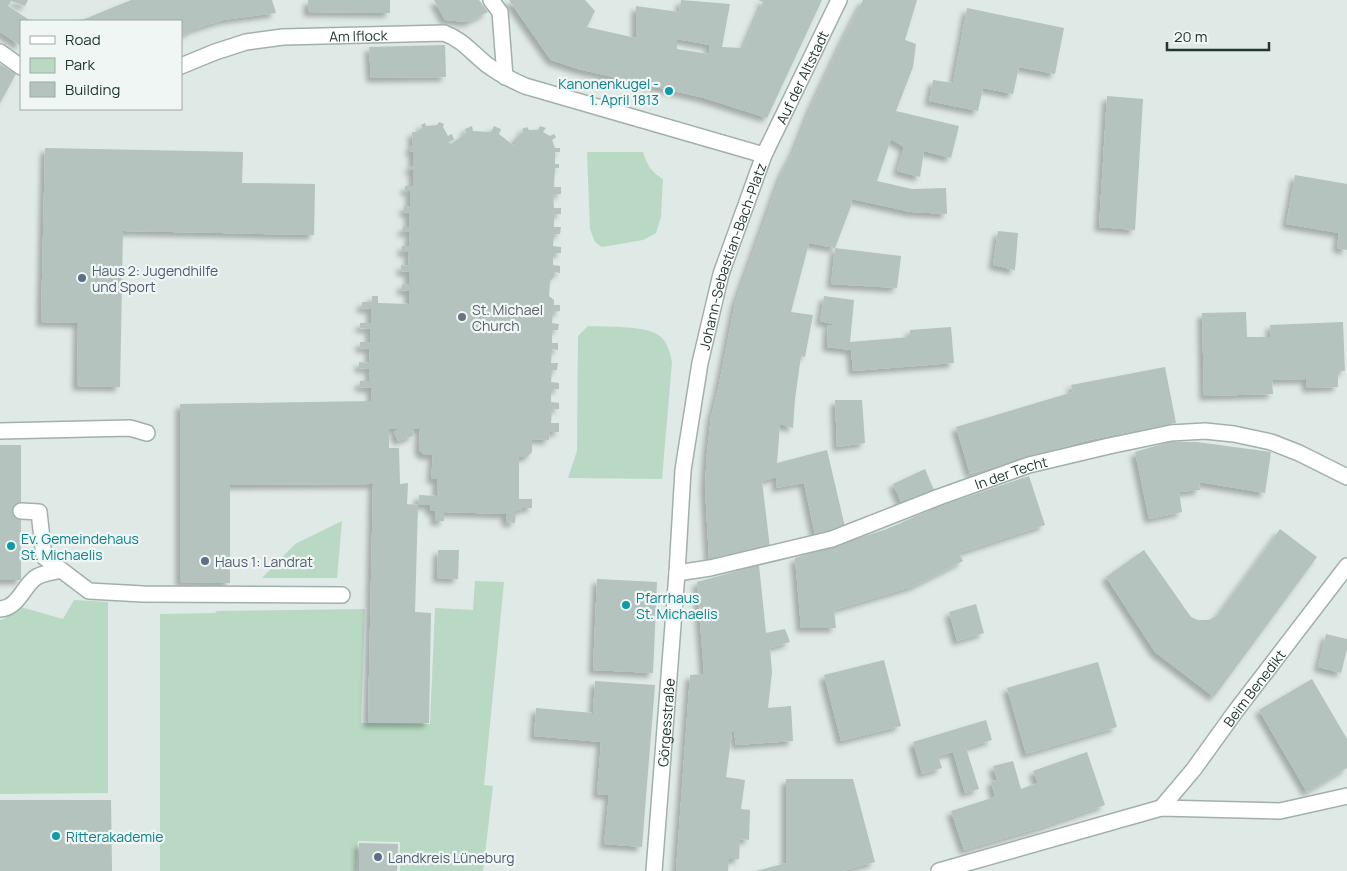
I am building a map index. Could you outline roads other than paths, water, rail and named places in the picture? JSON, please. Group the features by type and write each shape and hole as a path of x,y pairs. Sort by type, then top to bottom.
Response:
{"street":[{"path":"491,0 500,12 505,77"},
{"name":"Auf der Altstadt","path":"764,155 839,0"},
{"name":"Am Iflock","path":"182,66 246,42 283,37 444,33 458,38 487,65 505,77 525,86"},
{"path":"0,52 20,66"},
{"name":"Johann-Sebastian-Bach-Platz","path":"525,86 764,155 721,274 700,363 683,470 677,574"},
{"path":"0,431 130,428 147,433"},
{"name":"In der Techt","path":"677,574 832,539 939,497 1029,466 1171,433 1205,431 1234,434 1271,442 1299,453 1347,477"},
{"path":"21,511 39,512 44,557 89,591 143,594 342,595"},
{"name":"Beim Benedikt","path":"1161,808 1194,769 1235,712 1347,566"},
{"path":"0,609 19,599 35,578 61,570"},
{"name":"Görgesstraße","path":"651,869 677,574"},
{"path":"939,871 1161,808 1280,811 1347,796"}],"place":[{"name":"Kanonenkugel - 1. April 1813","path":"669,91"},
{"name":"Haus 2: Jugendhilfe und Sport","path":"82,278"},
{"name":"St. Michael Church","path":"462,317"},
{"name":"Ev. Gemeindehaus St. Michaelis","path":"11,546"},
{"name":"Haus 1: Landrat","path":"205,561"},
{"name":"Pfarrhaus St. Michaelis","path":"626,605"},
{"name":"Ritterakademie","path":"56,836"},
{"name":"Landkreis Lüneburg","path":"378,857"}]}
